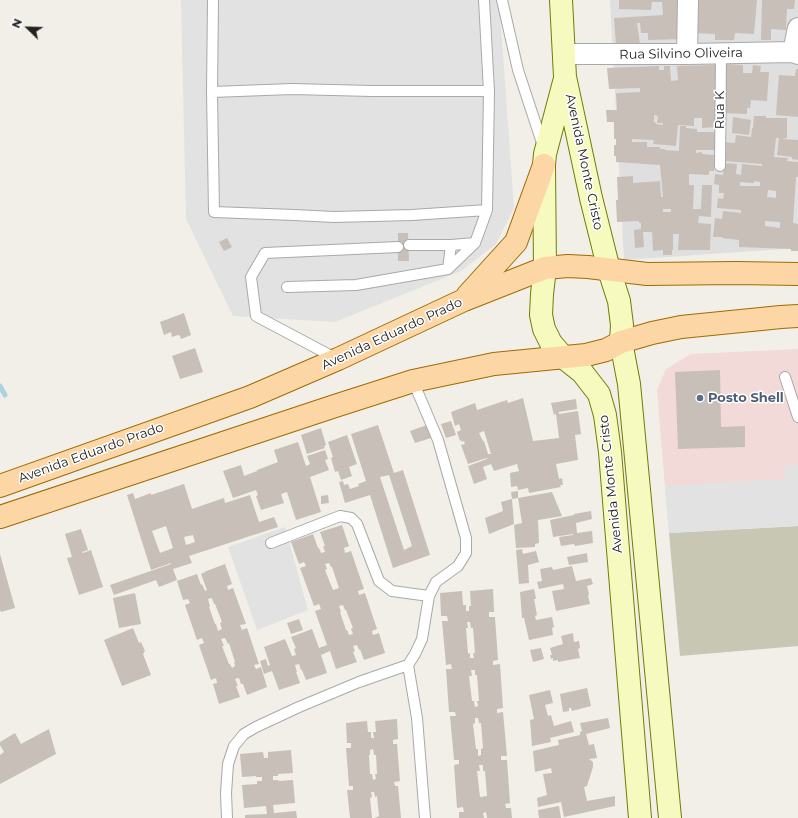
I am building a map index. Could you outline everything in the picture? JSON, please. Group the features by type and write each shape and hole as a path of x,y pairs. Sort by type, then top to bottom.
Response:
{"main road":[{"name":"Avenida Monte Cristo","path":"561,0 565,77 591,198 609,270 619,301 622,325 622,342 629,384 670,818"},
{"name":"Avenida Monte Cristo","path":"565,77 544,160 545,268 541,315 544,329 551,343 563,357 582,372 598,394 605,415 610,452 640,818"},
{"path":"464,300 516,242 544,160"},
{"name":"Avenida Eduardo Prado","path":"0,486 250,397 338,359 464,300 545,268 568,266 588,267 647,274 798,274"},
{"path":"0,517 413,381 494,364 586,355 606,350 622,342 681,327 798,316"}],"street":[{"path":"687,54 688,0"},
{"path":"795,53 798,28"},
{"name":"Rua Silvino Oliveira","path":"564,54 795,53"}],"lane":[{"path":"213,0 212,92 214,212 334,217 412,215 487,210"},
{"path":"287,287 356,284 448,269 475,243 487,210 489,91 484,0"},
{"path":"502,0 518,70 544,160"},
{"name":"Rua K","path":"720,166 721,54"},
{"path":"212,92 292,89 489,91"},
{"path":"338,359 256,316 251,277 265,253 475,243"},
{"path":"448,269 451,245"},
{"path":"785,377 798,417"},
{"path":"227,818 226,793 228,764 234,746 244,734 256,727 359,682 408,665 422,638 428,596 436,582 458,566 466,553 466,538 438,440 413,381"},
{"path":"271,543 340,516 351,518 357,524 379,581 392,591 428,596"},
{"path":"408,665 417,718 425,818"}],"shaded area":[{"path":"181,0 499,0 514,208 496,244 461,271 335,322 233,316 186,219"},
{"path":"610,0 798,0 798,248 624,260"},
{"path":"798,349 798,504 667,512 657,390 666,369 691,354"},
{"path":"798,465 798,526 669,533 665,486 785,479 784,466"},
{"path":"798,526 798,646 680,656 669,533"},
{"path":"285,527 308,610 257,630 228,547"}],"building":[{"path":"619,0 678,0 678,15 682,39 648,40 648,33 641,33 640,23 637,23 640,44 616,45 614,18 663,15 662,2 652,2 651,10 619,9"},
{"path":"692,0 757,0 754,34 735,33 734,40 715,40 715,34 693,33"},
{"path":"762,0 795,0 794,9 787,9 786,30 771,29 771,40 761,40"},
{"path":"723,64 743,65 743,73 752,73 753,65 761,66 760,72 769,72 767,101 751,100 750,108 747,108 747,114 722,113"},
{"path":"717,65 717,81 715,80 715,111 717,111 718,127 702,128 702,118 694,118 694,126 678,125 676,146 653,144 654,140 632,139 632,142 647,142 647,147 660,147 660,149 679,151 680,126 686,126 686,128 697,129 697,132 718,132 718,150 696,150 696,153 702,152 702,154 715,155 714,171 709,171 709,175 689,174 689,185 694,185 693,209 701,209 702,185 712,185 711,217 699,216 698,223 711,224 710,250 678,250 679,234 673,234 672,255 663,255 663,250 653,251 652,232 643,232 644,247 635,248 634,230 641,229 641,223 639,223 639,221 617,222 617,177 633,176 633,183 660,181 661,197 663,197 660,165 616,162 616,156 614,156 614,145 616,145 616,139 614,139 614,122 607,122 606,110 617,110 616,94 640,92 640,88 609,89 607,68 659,66 659,70 664,70 664,66 670,66 671,81 678,80 677,66","holes":["654,115 658,116 657,123 663,123 663,125 656,124 654,122","663,209 671,209 671,212 663,212"]},
{"path":"796,69 798,69 798,117 776,115 779,75 795,76"},
{"path":"754,116 766,116 766,118 787,118 787,138 781,139 798,140 798,160 792,159 792,157 777,155 779,138 776,138 774,157 788,158 787,161 798,162 798,177 796,177 793,223 798,224 798,251 791,251 791,249 739,247 739,240 713,237 715,218 722,219 723,211 741,213 741,210 717,208 718,198 723,199 724,193 719,193 719,185 714,184 715,174 723,175 724,163 737,164 736,174 741,175 742,164 762,166 762,164 724,161 723,142 735,143 736,135 751,137","holes":["754,181 760,182 760,186 740,186 740,182 754,183","768,190 776,191 776,198 767,197","765,221 780,222 780,228 765,226"]},
{"path":"733,117 751,120 749,135 732,133"},
{"path":"398,233 408,233 409,261 398,261"},
{"path":"227,238 232,247 224,251 219,242"},
{"path":"184,313 191,335 181,339 178,335 172,337 171,332 164,335 160,322"},
{"path":"195,348 203,372 180,379 172,356"},
{"path":"720,370 721,427 745,426 745,447 678,449 675,372"},
{"path":"523,398 533,441 559,438 556,414 554,415 551,403 576,399 577,409 559,412 559,414 578,411 581,434 575,435 578,460 556,464 559,479 562,478 563,485 560,485 561,487 529,493 528,488 518,490 517,486 511,487 510,473 519,471 517,464 494,471 491,464 483,467 487,479 474,484 468,466 487,458 468,464 461,445 465,444 464,441 460,441 457,432 461,430 459,424 455,426 451,412 475,403 477,410 507,400 508,403","holes":["484,431 491,454 488,454 484,441 479,433"]},
{"path":"451,421 456,435 446,438 441,424"},
{"path":"378,425 394,473 403,470 430,555 393,568 370,495 345,503 339,482 343,481 344,485 348,484 350,489 359,486 358,484 366,481 351,434","holes":["389,475 412,546 404,550 380,477"]},
{"path":"427,425 431,438 415,443 410,431"},
{"path":"321,428 326,445 324,446 325,448 307,454 301,435"},
{"path":"347,435 357,464 349,467 352,476 341,480 338,471 335,472 331,458 333,457 328,442"},
{"path":"298,442 306,466 310,464 307,456 325,450 328,459 325,460 329,470 310,477 321,512 296,520 287,492 281,494 284,503 261,510 256,496 258,495 256,490 233,498 223,471 241,465 244,476 257,471 278,462 274,450"},
{"path":"184,484 192,509 224,498 225,503 250,495 259,522 274,517 278,527 189,556 192,563 173,569 177,580 159,587 156,580 114,595 110,585 171,564 151,570 127,495 133,493 135,499 151,493 151,495","holes":["166,526 173,548 160,553 152,531","193,535 195,542 186,545 184,537"]},
{"path":"518,491 518,498 512,499 511,492"},
{"path":"552,492 562,516 538,520 539,543 535,544 535,547 516,548 514,525 522,523 518,498"},
{"path":"328,495 329,503 321,504 321,496"},
{"path":"512,499 514,524 489,534 485,518 503,511 501,502"},
{"path":"591,511 592,519 576,523 577,533 592,531 593,543 575,546 574,544 561,546 559,537 573,534 553,537 550,520"},
{"path":"342,525 349,546 344,548 345,553 351,551 364,589 358,591 359,595 365,593 377,629 372,631 373,635 379,633 385,653 364,660 357,645 353,646 355,651 353,652 357,662 336,669 330,651 321,655 327,673 306,680 299,664 295,665 300,683 279,690 272,671 264,674 260,661 266,659 268,666 270,665 264,647 285,639 292,656 296,655 294,649 296,648 291,637 312,629 319,648 327,645 315,611 321,609 319,604 314,606 300,568 306,566 304,562 299,564 291,542 313,534 321,553 325,552 323,546 325,546 320,532","holes":["329,563 332,567 339,588 333,590 325,570 327,569 325,564","343,605 353,628 351,629 353,634 349,635 346,630 339,606"]},
{"path":"81,529 88,550 82,552 91,550 103,587 79,595 67,558 72,557 65,534"},
{"path":"522,549 523,554 536,551 539,562 528,565 529,583 519,584 516,550"},
{"path":"587,553 588,562 569,565 567,557"},
{"path":"0,554 15,608 1,612 0,610"},
{"path":"225,564 232,584 227,586 228,590 233,588 246,624 240,625 242,630 247,628 259,664 254,665 256,669 261,667 267,687 247,695 239,678 235,679 240,697 219,704 213,684 217,683 216,678 211,680 199,645 204,643 202,638 197,640 185,605 190,603 188,599 183,600 177,581 197,574 205,591 207,590 201,574","holes":["212,598 222,622 220,623 222,629 218,631 209,607 208,599","225,638 228,644 229,643 235,662 235,666 232,668 222,646 224,646 221,639"]},
{"path":"572,566 576,581 591,578 593,584 587,586 590,604 556,611 552,591 564,589 563,584 539,589 537,582 542,581 540,569 552,567 553,570"},
{"path":"493,589 494,612 489,612 489,617 495,617 498,660 493,661 493,665 500,664 503,708 497,709 497,713 503,712 507,756 501,756 501,760 507,760 510,803 505,804 506,808 511,808 512,818 487,818 486,812 483,813 484,818 459,818 459,812 464,812 463,807 457,808 454,765 459,764 459,760 454,760 450,716 456,716 455,712 449,712 446,669 452,669 451,664 446,665 442,621 448,621 447,616 441,616 440,593 462,591 463,605 466,605 466,611 469,611 469,606 471,606 470,591","holes":["467,622 470,622 471,628 473,628 474,658 470,658 470,653 468,654 466,628 468,628","471,670 475,670 475,675 477,675 479,701 477,701 478,706 475,707 474,701 472,701 469,676 472,676","475,718 478,718 479,723 481,723 483,748 481,749 481,755 478,756 473,724 475,723","479,765 483,765 483,771 485,771 487,796 480,797 477,771 480,771"]},
{"path":"534,589 536,599 534,599 537,615 535,616 536,620 552,617 554,627 552,628 553,635 529,640 524,618 522,618 520,592"},
{"path":"135,593 141,624 119,628 113,598"},
{"path":"299,619 303,630 291,634 287,623"},
{"path":"133,628 139,643 141,642 145,651 143,654 151,675 122,686 104,640"},
{"path":"573,633 574,642 579,641 580,648 578,649 580,658 558,662 558,660 553,661 553,658 551,659 550,655 552,655 550,648 563,644 561,636"},
{"path":"541,648 544,659 533,662 530,650"},
{"path":"587,688 591,706 572,711 571,708 569,708 569,711 563,712 560,694"},
{"path":"550,690 553,703 545,705 548,716 551,715 554,726 571,721 574,732 550,738 551,742 532,746 530,720 534,719 529,695"},
{"path":"608,718 610,728 586,734 589,745 594,744 597,758 589,759 593,762 593,767 587,786 584,787 587,801 615,796 615,806 564,817 561,802 538,807 537,798 547,795 543,774 552,773 551,768 535,772 533,751 559,745 558,740 580,735 580,732 582,731 580,723"},
{"path":"397,719 398,739 393,740 393,744 397,744 400,781 394,782 395,786 398,786 401,818 375,818 379,816 377,796 375,797 374,792 371,792 372,797 370,798 372,818 350,818 347,790 353,790 353,786 349,786 346,748 351,748 351,743 347,743 346,723 367,721 368,732 371,732 371,738 374,738 373,732 376,732 375,721","holes":["373,749 374,755 376,755 377,774 375,774 376,779 373,780 372,774 370,774 370,750"]},
{"path":"49,729 56,754 0,784 0,755 4,752 0,742 15,733 21,744"},
{"path":"291,750 293,773 278,774 278,776 273,776 273,780 293,780 295,803 273,805 274,813 296,811 297,818 245,818 245,815 267,814 266,806 244,808 242,785 257,784 257,781 262,781 262,777 242,777 240,754 263,752 264,758 268,758 268,752"},
{"path":"559,806 561,818 539,818 538,810"}],"waterway":[{"path":"0,386 5,395"}],"place":[{"name":"Posto Shell","path":"700,398"}]}
